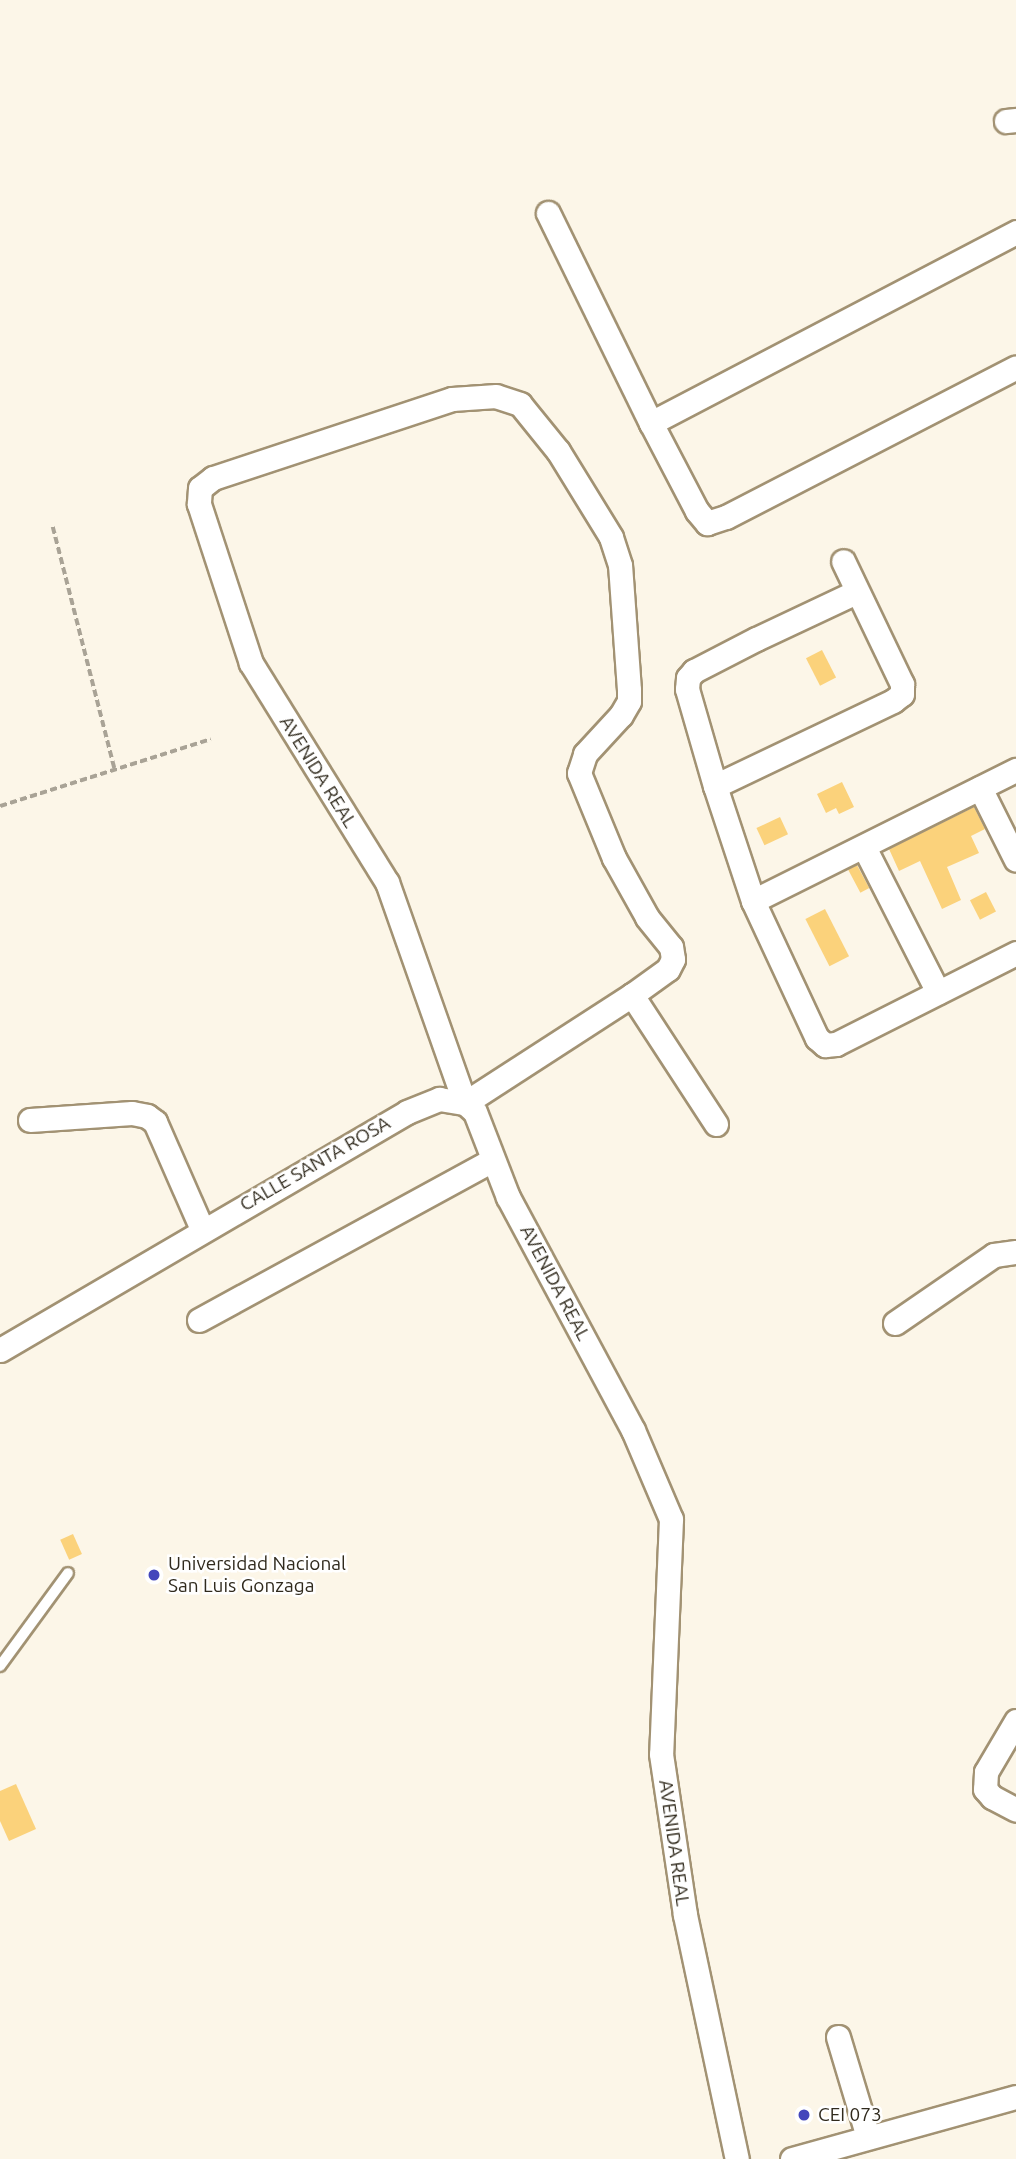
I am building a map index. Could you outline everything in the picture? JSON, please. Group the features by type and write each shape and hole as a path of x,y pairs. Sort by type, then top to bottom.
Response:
{"street":[{"path":"548,213 651,423 697,511 707,523 726,517 1016,367"},
{"path":"651,423 1016,232"},
{"name":"AVENIDA REAL","path":"632,995 668,969 673,959 671,947 647,917 614,858 579,773 585,754 621,715 629,701 620,565 611,537 558,451 520,404 496,396 452,399 213,478 200,488 199,504 247,653 274,703 387,882 465,1103 475,1112 492,1160 632,1430 671,1518 661,1754 685,1914 737,2159"},
{"path":"715,786 893,701 902,694 902,684 843,561"},
{"path":"856,592 756,639 694,671 688,678 687,689 752,901 817,1038 825,1045 836,1044 1016,953"},
{"path":"752,901 1016,770"},
{"path":"980,788 1016,860"},
{"path":"864,847 938,992"},
{"path":"465,1103 632,995 716,1124"},
{"name":"CALLE SANTA ROSA","path":"0,1350 202,1229 407,1112 439,1099 465,1103"},
{"path":"30,1120 132,1113 146,1116 155,1122 202,1229"},
{"path":"199,1320 492,1160"},
{"path":"895,1323 994,1255 1016,1252"},
{"path":"1016,1721 986,1772 985,1788 992,1797 1016,1810"},
{"path":"838,2037 868,2137"},
{"path":"792,2159 1016,2097"}],"lane":[{"path":"0,1666 68,1573"}],"path":[{"path":"53,527 115,770"},
{"path":"0,806 211,739"}],"building":[{"path":"822,650 836,678 820,686 806,658"},
{"path":"842,782 854,807 839,814 836,808 826,813 817,794"},
{"path":"974,807 985,829 971,836 979,853 947,867 961,900 942,909 920,861 899,871 889,849"},
{"path":"780,817 788,834 764,845 756,828"},
{"path":"857,865 869,888 860,893 848,870"},
{"path":"986,892 996,912 980,920 970,900"},
{"path":"825,909 849,956 829,966 805,919"},
{"path":"73,1534 82,1554 69,1560 60,1540"},
{"path":"16,1784 36,1829 9,1841 0,1821 0,1791"}],"place":[{"name":"Universidad Nacional San Luis Gonzaga","path":"154,1575"},
{"name":"CEI 073","path":"804,2115"}]}
